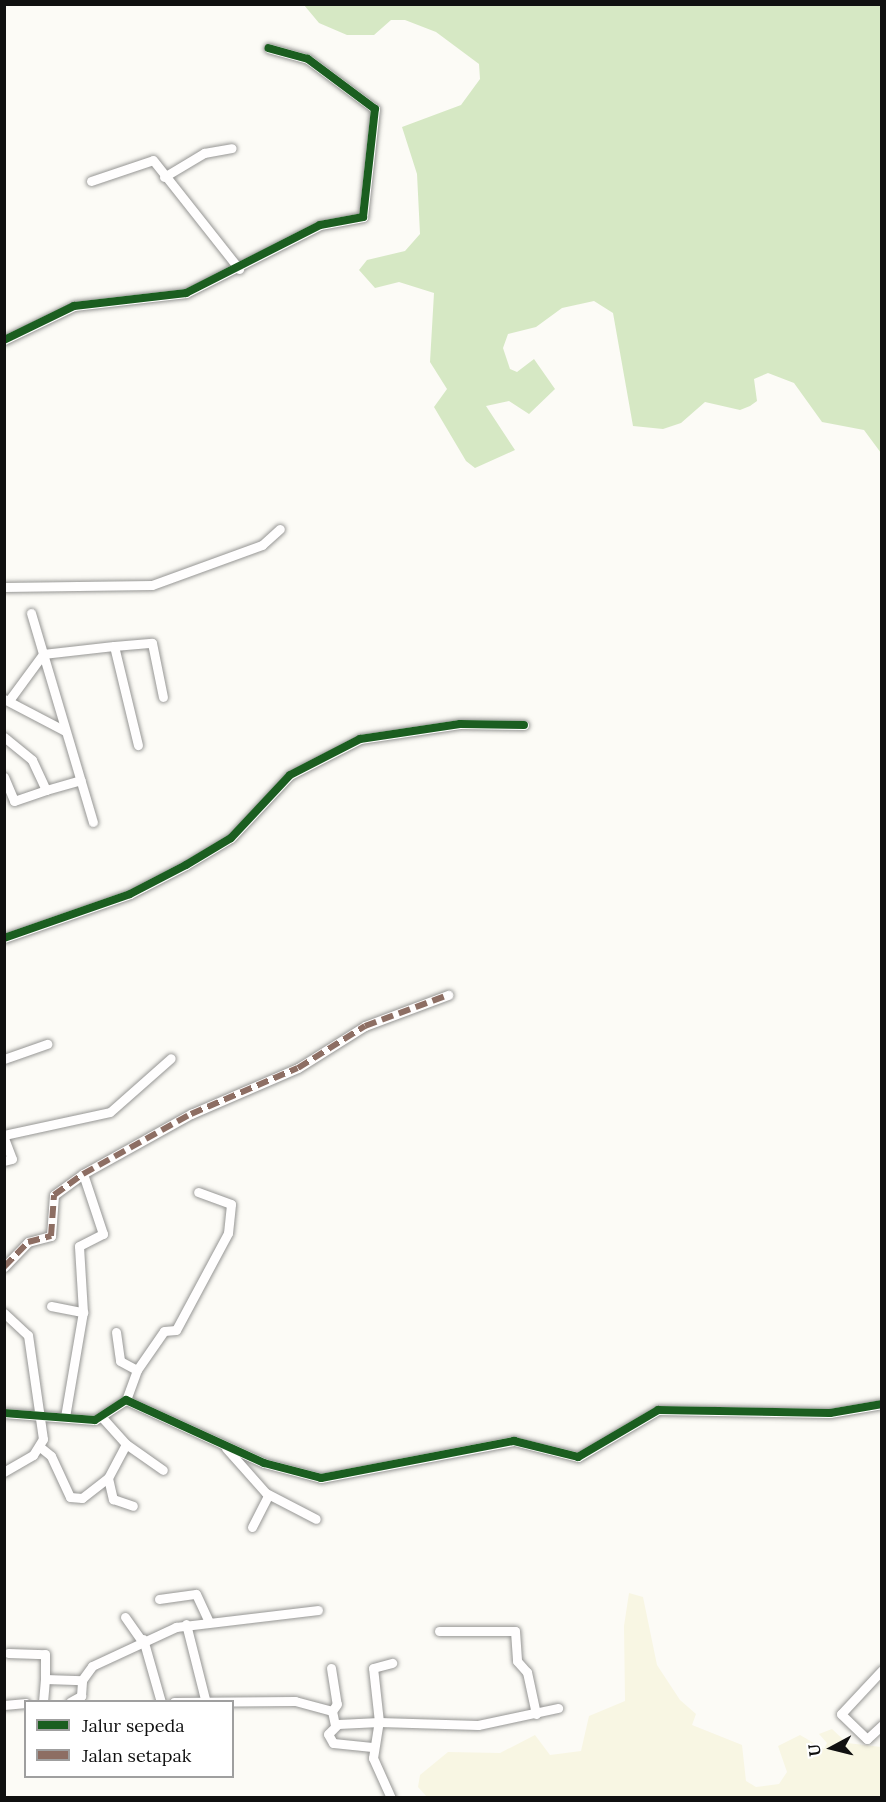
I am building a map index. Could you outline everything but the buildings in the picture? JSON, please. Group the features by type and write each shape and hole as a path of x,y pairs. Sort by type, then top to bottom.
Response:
{"street":[{"path":"4,340 74,306 163,299 239,269 320,225 363,217 376,130 375,109 366,99 329,80 302,56 268,48"},
{"path":"164,177 204,153 232,148"},
{"path":"91,181 153,160 164,177 239,269"},
{"path":"4,587 152,585 262,545 279,529"},
{"path":"31,614 93,822"},
{"path":"65,731 7,699 43,654 152,643 163,697"},
{"path":"114,646 138,745"},
{"path":"4,939 130,894 186,865 233,837 290,775 360,739 460,724 524,725"},
{"path":"4,737 32,760 46,790"},
{"path":"4,777 9,803 81,780"},
{"path":"4,1268 28,1242 51,1236 54,1195 83,1174 191,1114 298,1068 365,1026 448,995"},
{"path":"4,1059 47,1044"},
{"path":"4,1161 12,1159 4,1136 110,1112 171,1058"},
{"path":"65,1417 83,1312 79,1246 103,1234 83,1174"},
{"path":"4,1413 102,1417 126,1400 137,1370 164,1331 176,1330 228,1233 230,1202 198,1192"},
{"path":"51,1306 83,1312"},
{"path":"4,1313 28,1335 40,1414 40,1447"},
{"path":"116,1332 120,1361 137,1370"},
{"path":"126,1400 226,1448 293,1472 332,1478 514,1441 578,1457 658,1410 830,1413 882,1404"},
{"path":"102,1417 126,1444 163,1470"},
{"path":"40,1447 51,1456 72,1498 82,1498 108,1478 126,1444"},
{"path":"4,1472 40,1447"},
{"path":"226,1448 268,1495 316,1519"},
{"path":"108,1478 113,1499 133,1506"},
{"path":"252,1527 268,1495"},
{"path":"159,1599 196,1594 208,1620"},
{"path":"72,1700 81,1696 82,1680 87,1670 142,1640 186,1624 208,1620 318,1610"},
{"path":"125,1617 142,1640 161,1700"},
{"path":"186,1624 205,1699"},
{"path":"439,1631 515,1632 517,1661 527,1672 536,1714"},
{"path":"8,1653 45,1654 43,1700"},
{"path":"391,1797 372,1747 379,1722 373,1668 392,1663"},
{"path":"331,1668 337,1704 332,1711 335,1725"},
{"path":"882,1670 841,1714 867,1739 882,1725"},
{"path":"45,1679 82,1680"},
{"path":"190,1700 295,1701 332,1711"},
{"path":"4,1705 24,1703"},
{"path":"372,1747 333,1743 328,1734 335,1725 379,1722 467,1725 536,1714 558,1708"}],"shaded area":[{"path":"629,1593 643,1597 657,1665 680,1700 696,1714 692,1725 742,1745 746,1781 756,1787 779,1784 787,1772 778,1746 800,1735 824,1749 827,1743 819,1734 832,1729 847,1743 881,1747 881,1797 427,1797 418,1787 420,1775 448,1752 500,1753 535,1735 550,1755 581,1751 589,1716 625,1701 624,1626"}],"green space":[{"path":"304,5 881,5 881,453 864,430 822,422 794,383 768,373 754,379 757,401 740,410 705,402 681,423 663,429 633,426 613,313 594,301 562,308 536,327 508,334 503,348 510,369 517,372 534,359 555,389 529,414 509,401 486,406 515,450 475,468 466,461 434,407 447,389 430,362 434,293 399,282 375,288 359,270 367,260 405,251 420,234 417,174 402,127 461,105 480,79 479,64 436,32 405,20 391,20 374,35 347,35 319,23"}],"marked path":[{"path":"4,1267 28,1242 51,1236 54,1195 83,1174 191,1114 298,1068 365,1026 448,995"}],"cycle path":[{"path":"4,340 74,306 186,293 320,225 363,217 375,109 308,59 268,48"},
{"path":"4,938 130,894 186,865 231,838 290,775 360,739 460,724 524,725"},
{"path":"4,1413 95,1420 126,1400 264,1463 321,1478 514,1441 578,1457 658,1410 830,1413 882,1404"}]}
